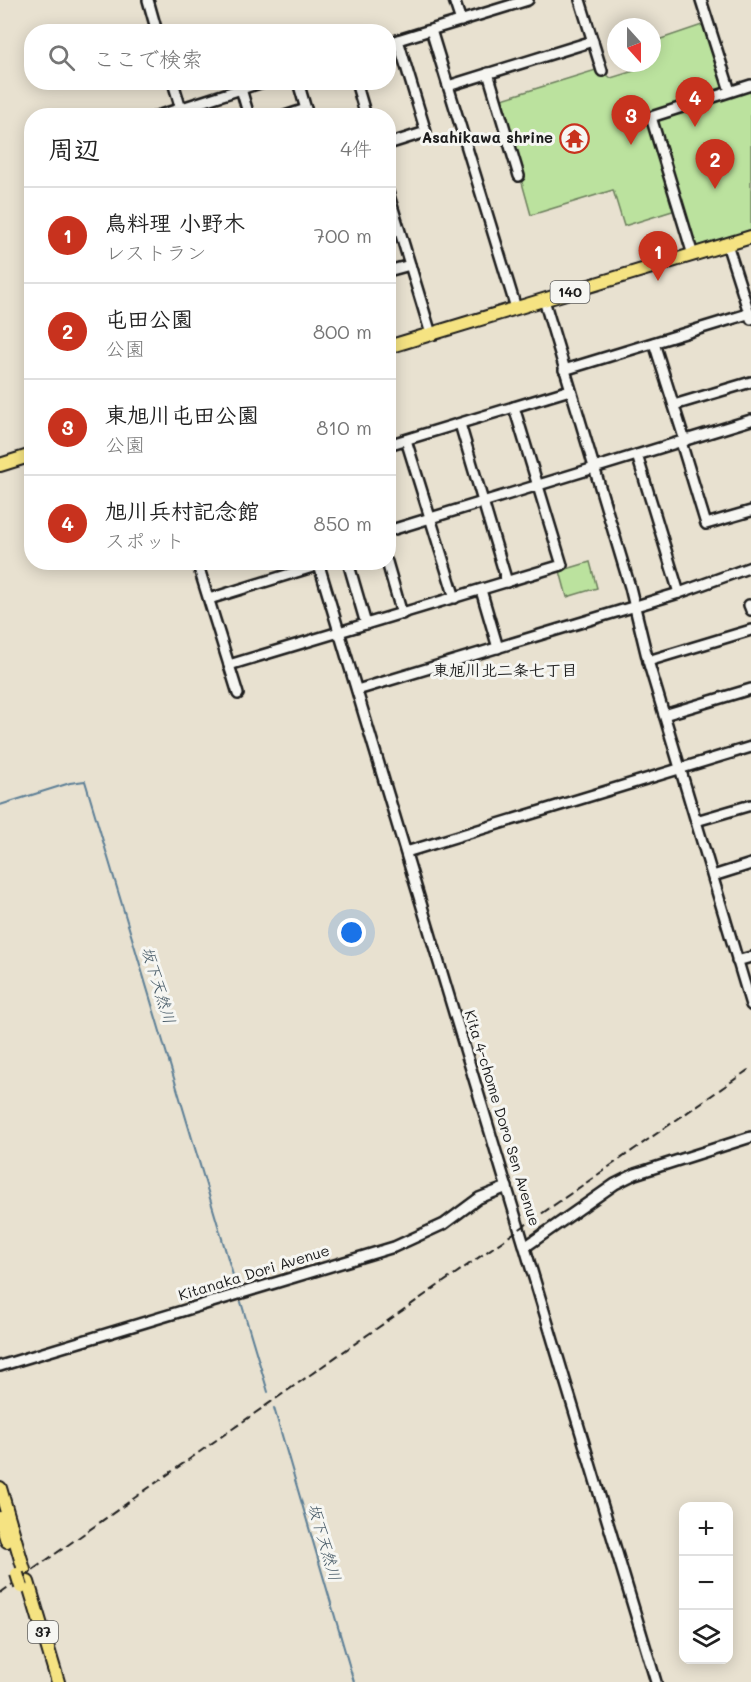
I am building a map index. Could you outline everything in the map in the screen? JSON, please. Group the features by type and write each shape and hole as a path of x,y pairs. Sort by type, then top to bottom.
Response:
{"main road":[{"name":"140","path":"396,344 751,237"},
{"path":"0,465 24,458"},
{"name":"37","path":"0,1488 50,1682"},
{"name":"37","path":"0,1518 58,1682"}],"street":[{"path":"148,0 155,24"},
{"path":"454,0 461,21"},
{"path":"396,41 528,0"},
{"path":"580,0 602,71"},
{"path":"701,0 730,91"},
{"path":"431,30 516,308"},
{"path":"448,86 593,41"},
{"path":"396,50 426,132 396,141"},
{"path":"488,73 519,176"},
{"path":"693,255 651,117 751,85"},
{"path":"175,90 181,108"},
{"path":"191,108 232,90"},
{"path":"242,90 247,108"},
{"path":"300,90 306,108"},
{"path":"358,90 364,108"},
{"path":"396,219 431,334"},
{"path":"564,370 750,316 727,244"},
{"path":"396,269 410,265"},
{"path":"544,300 595,468 648,661 751,1005"},
{"path":"654,342 674,405 706,524 751,511"},
{"path":"674,405 751,382"},
{"path":"396,443 570,390"},
{"path":"229,665 562,565 514,407"},
{"path":"396,529 751,420"},
{"path":"460,424 507,582"},
{"path":"406,440 455,598"},
{"path":"636,455 679,593"},
{"path":"357,690 679,593 751,567"},
{"path":"200,570 238,694"},
{"path":"209,599 299,570"},
{"name":"Kita 4-chome Doro Sen Avenue","path":"320,570 656,1682"},
{"path":"350,570 366,624"},
{"path":"389,570 402,614"},
{"path":"481,590 498,648"},
{"path":"648,661 751,630"},
{"path":"664,715 751,689"},
{"path":"406,852 751,747"},
{"path":"696,821 751,805"},
{"path":"713,876 751,864"},
{"path":"737,962 751,957"},
{"path":"525,1247 615,1184 635,1174 751,1137"},
{"name":"Kitanaka Dori Avenue","path":"0,1366 394,1246 430,1232 479,1198 507,1187"}],"green space":[{"path":"708,23 730,91 751,85 751,237 693,255 679,209 624,226 613,190 531,215 499,100 599,69 611,78 631,72 661,72 661,39"},
{"path":"590,562 597,588 567,597 560,571"}],"waterway":[{"name":"坂下天然川","path":"0,805 70,783 85,781 235,1282"},
{"name":"坂下天然川","path":"241,1302 268,1392"},
{"name":"坂下天然川","path":"274,1408 354,1682"}],"railway":[{"path":"0,1593 751,1068"}],"place":[{"name":"旭川兵村記念館","path":"695,127"},
{"name":"Asahikawa shrine","path":"574,138"},
{"name":"東旭川屯田公園","path":"631,145"},
{"name":"屯田公園","path":"715,189"},
{"name":"鳥料理 小野木","path":"658,281"}],"district":[{"name":"東旭川北二条七丁目","path":"505,670"}]}
